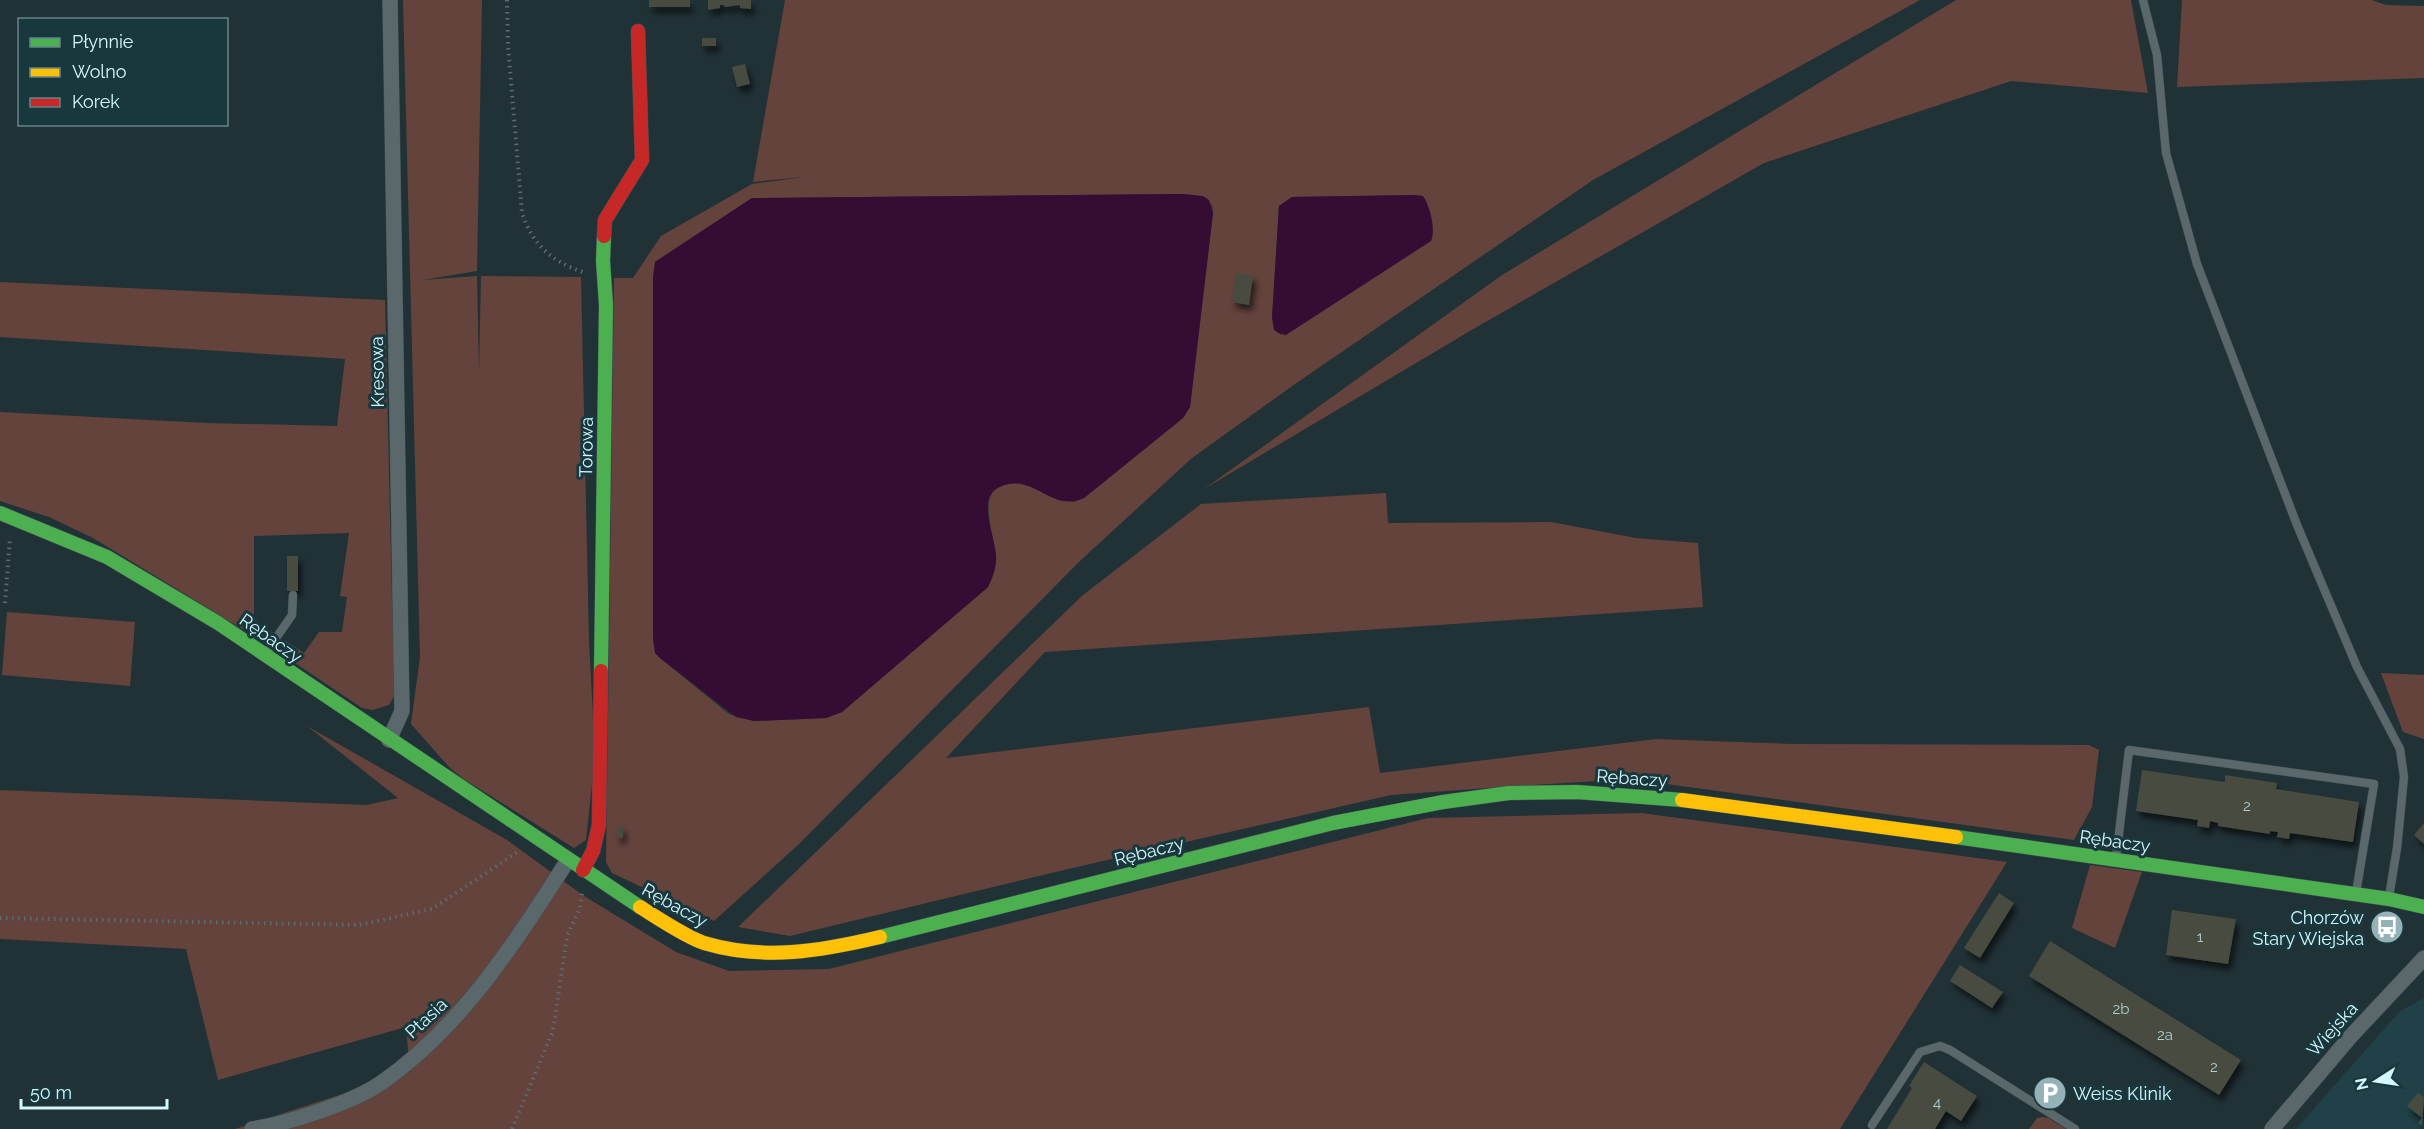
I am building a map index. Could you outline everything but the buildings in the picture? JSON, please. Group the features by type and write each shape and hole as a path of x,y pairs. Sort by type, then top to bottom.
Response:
{"street":[{"name":"Kresowa","path":"389,740 402,711 390,0"},
{"name":"Torowa","path":"583,877 593,851 599,825 606,305 605,220 642,160 638,32"},
{"name":"Rębaczy","path":"0,513 107,557 218,623 568,860 583,877 702,942 745,952 786,954 831,949 1333,823 1443,802 1509,793 1577,792 1660,797 2115,859 2389,899 2424,907"},
{"name":"Ptasia","path":"252,1129 275,1125 366,1092 402,1066 467,1006 568,860"},
{"name":"Wiejska","path":"2272,1129 2351,1036 2424,958"}],"lane":[{"path":"2143,0 2157,55 2166,153 2197,264 2302,536 2357,667 2400,749 2404,777 2389,899"},
{"path":"264,655 292,615 293,595"},
{"path":"2115,859 2129,750 2374,784 2356,894"},
{"path":"1872,1125 1920,1052 1940,1046 1950,1050 2075,1129"}],"path":[{"path":"507,0 508,46 522,213 536,244 576,270 604,279"},
{"path":"5,603 11,529"},
{"path":"0,918 358,925 432,909 537,839"},
{"path":"512,1129 553,1031 567,936 580,908 583,877"}],"shaded area":[{"path":"403,0 482,0 477,271 422,280 477,276 479,372 481,276 581,277 589,641 595,755 586,840 574,848 465,780 450,768 411,724 420,657"},
{"path":"785,0 1920,0 1593,180 1295,384 1192,458 1081,560 798,845 714,921 612,873 606,862 614,278 633,278 661,236 752,184 803,177 753,182","holes":["1194,195 1212,205 1213,213 1190,407 1183,418 1084,498 1074,502 1017,483 1003,484 994,489 988,509 996,560 988,587 842,712 826,718 754,721 729,714 655,653 655,262 752,198","1416,195 1272,318 1279,206 1292,197"]},
{"path":"1956,0 2131,0 2148,93 2011,81 1764,163 1475,328 1204,489 1502,275"},
{"path":"2182,0 2372,0 2386,5 2424,6 2424,78 2177,87"},
{"path":"1182,194 1203,196 1209,200 1213,213 1190,407 1183,418 1084,498 1064,501 1019,484 1009,484 998,488 991,495 988,503 989,523 996,559 988,587 842,712 826,718 754,721 736,717 655,653 653,639 653,277 655,262 752,198"},
{"path":"1423,196 1430,212 1433,225 1431,241 1286,335 1274,330 1272,318 1279,206 1292,197"},
{"path":"0,282 385,300 392,601 398,689 389,705 373,710 362,708 292,661 285,649 286,641 304,653 319,632 342,632 347,597 340,596 349,533 254,536 254,619 273,633 264,637 252,635 93,538 49,517 0,501 0,412 206,423 337,426 345,359 0,337"},
{"path":"1386,493 1388,523 1551,522 1636,538 1698,543 1703,607 1045,652 946,758 1369,707 1380,773 1656,739 1791,744 2089,745 2099,750 2092,807 2074,840 1630,779 1391,795 790,936 738,927 1083,595 1201,504"},
{"path":"7,612 135,622 130,686 2,675"},
{"path":"2381,673 2424,675 2424,739 2403,732"},
{"path":"307,726 507,840 584,896 676,952 729,971 829,969 1428,818 1641,813 2007,862 1840,1129 235,1129 410,1072 406,1027 218,1080 186,949 0,939 0,790 367,805 398,798"},
{"path":"2090,865 2142,872 2115,948 2072,928"},
{"path":"2424,998 2424,1129 2296,1129 2400,1011"},
{"path":"2042,1117 2066,1129 2029,1129 2037,1118"}],"traffic: fast":[{"path":"601,671 606,305 604,236"},
{"path":"0,513 107,557 218,623 640,907"},
{"path":"880,937 1333,823 1443,802 1509,793 1577,792 1682,800"},
{"path":"1956,837 2389,899 2424,907"}],"traffic: slow":[{"path":"1682,800 1956,837"},
{"path":"640,907 696,940 749,952 814,950 880,937"}],"traffic: jam":[{"path":"604,236 605,220 642,160 638,31"},
{"path":"583,870 593,851 599,825 601,671"}],"place":[{"name":"Chorzów Stary Wiejska","path":"2387,927"},
{"name":"Weiss Klinik","path":"2050,1093"}]}
